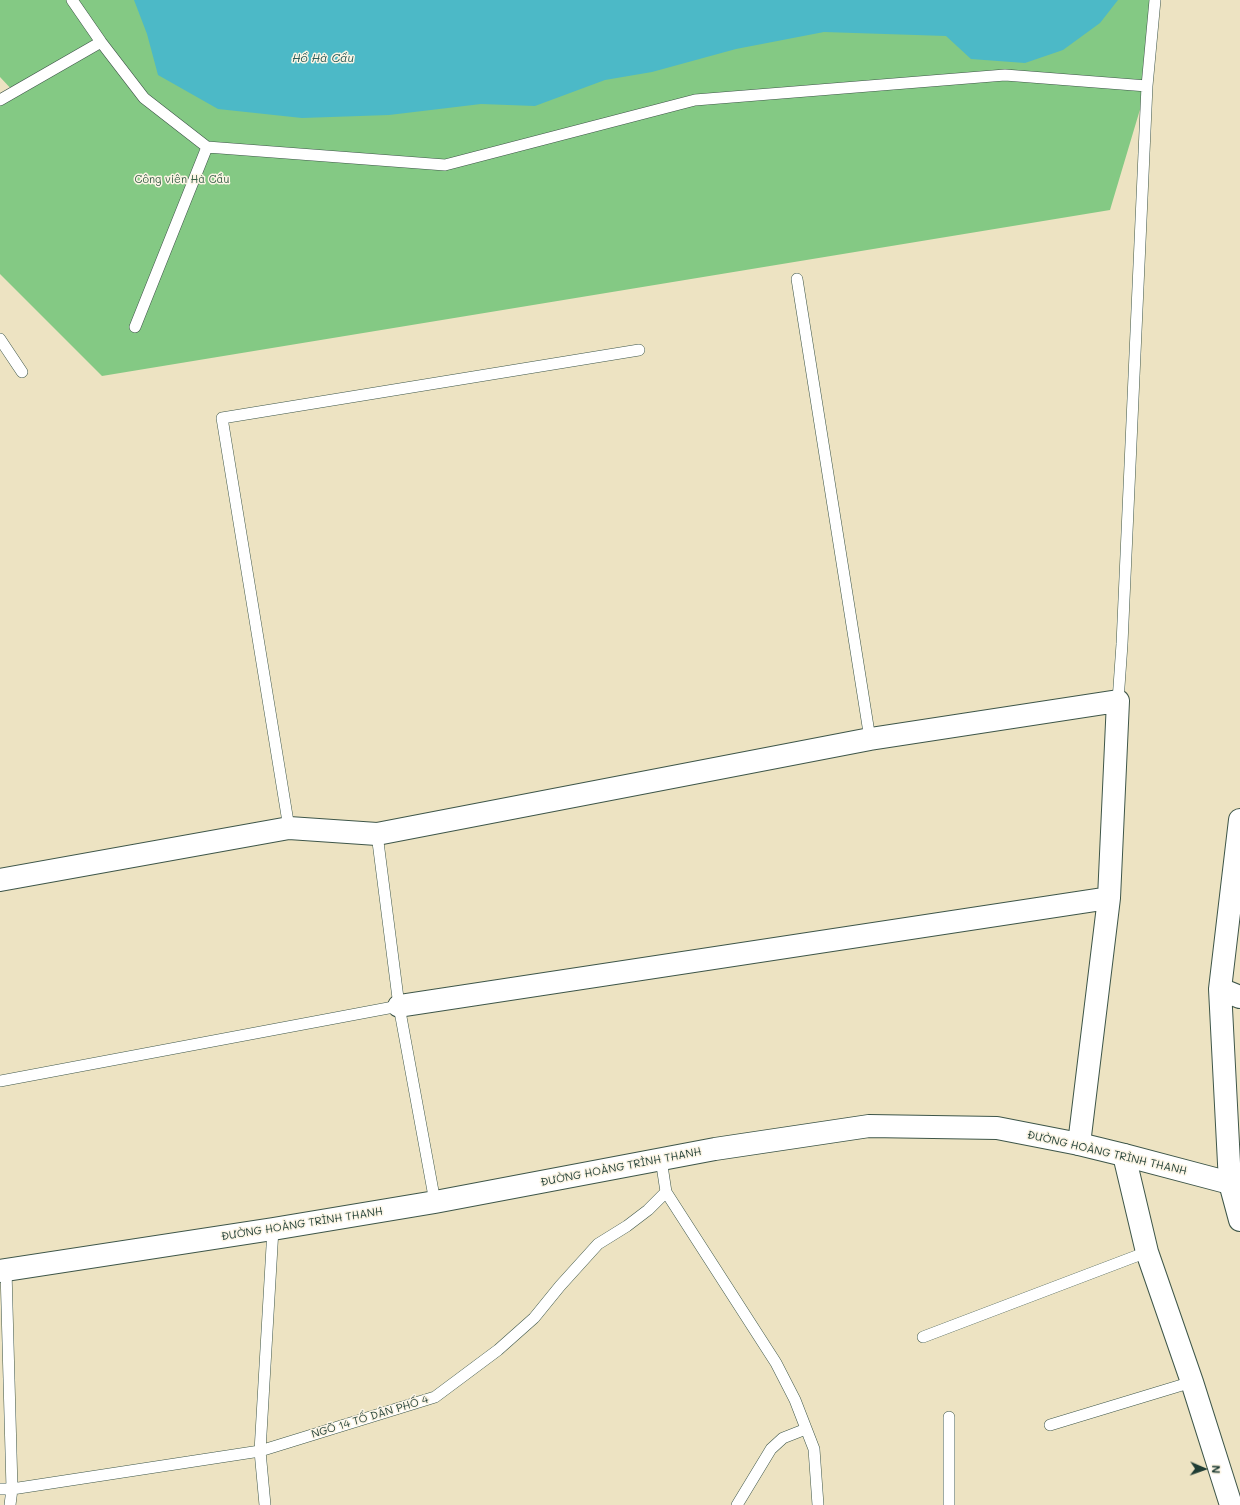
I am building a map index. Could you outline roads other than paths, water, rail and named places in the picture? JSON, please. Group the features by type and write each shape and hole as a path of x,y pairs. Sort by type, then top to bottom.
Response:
{"street":[{"path":"0,880 289,828 377,834 870,739 1118,701 1110,898 1079,1144"},
{"path":"1240,820 1238,849 1220,989 1235,1185 1240,1220"},
{"path":"399,1006 1110,898"},
{"path":"1220,989 1240,997"},
{"name":"ĐƯỜNG HOÀNG TRÌNH THANH","path":"3,1270 273,1229 435,1202 716,1149 869,1126 997,1128 1079,1144 1235,1185"},
{"path":"1124,1155 1147,1252 1192,1382 1231,1505"}],"lane":[{"path":"72,0 101,42 144,98 207,147 445,165 695,100 1005,75 1147,86"},
{"path":"1118,701 1122,644 1147,86 1155,0"},
{"path":"0,100 101,42"},
{"path":"135,327 207,147"},
{"path":"797,279 870,739"},
{"path":"0,339 22,372"},
{"path":"289,828 222,418 639,350"},
{"path":"377,834 399,1006 435,1202"},
{"path":"0,1081 399,1006"},
{"path":"661,1159 666,1192 776,1363 795,1400 814,1449 818,1505"},
{"name":"NGÕ 14 TỔ DÂN PHỐ 4","path":"0,1489 12,1489 260,1451 435,1397 498,1350 534,1318 560,1286 598,1244 627,1226 648,1210 666,1192"},
{"path":"265,1505 260,1451 273,1229"},
{"path":"923,1337 1147,1252"},
{"path":"3,1270 12,1489 10,1505"},
{"path":"1050,1425 1192,1382"},
{"path":"949,1417 949,1505"},
{"path":"737,1505 771,1449 783,1438 806,1429"}],"water":[{"name":"Hồ Hà Cầu","path":"134,0 1118,0 1100,23 1063,50 1025,63 971,59 946,36 824,32 736,49 652,72 605,80 535,106 481,104 389,115 302,118 218,109 158,75 147,34"}],"park label":[{"name":"Công viên Hà Cầu","path":"182,180"}]}
